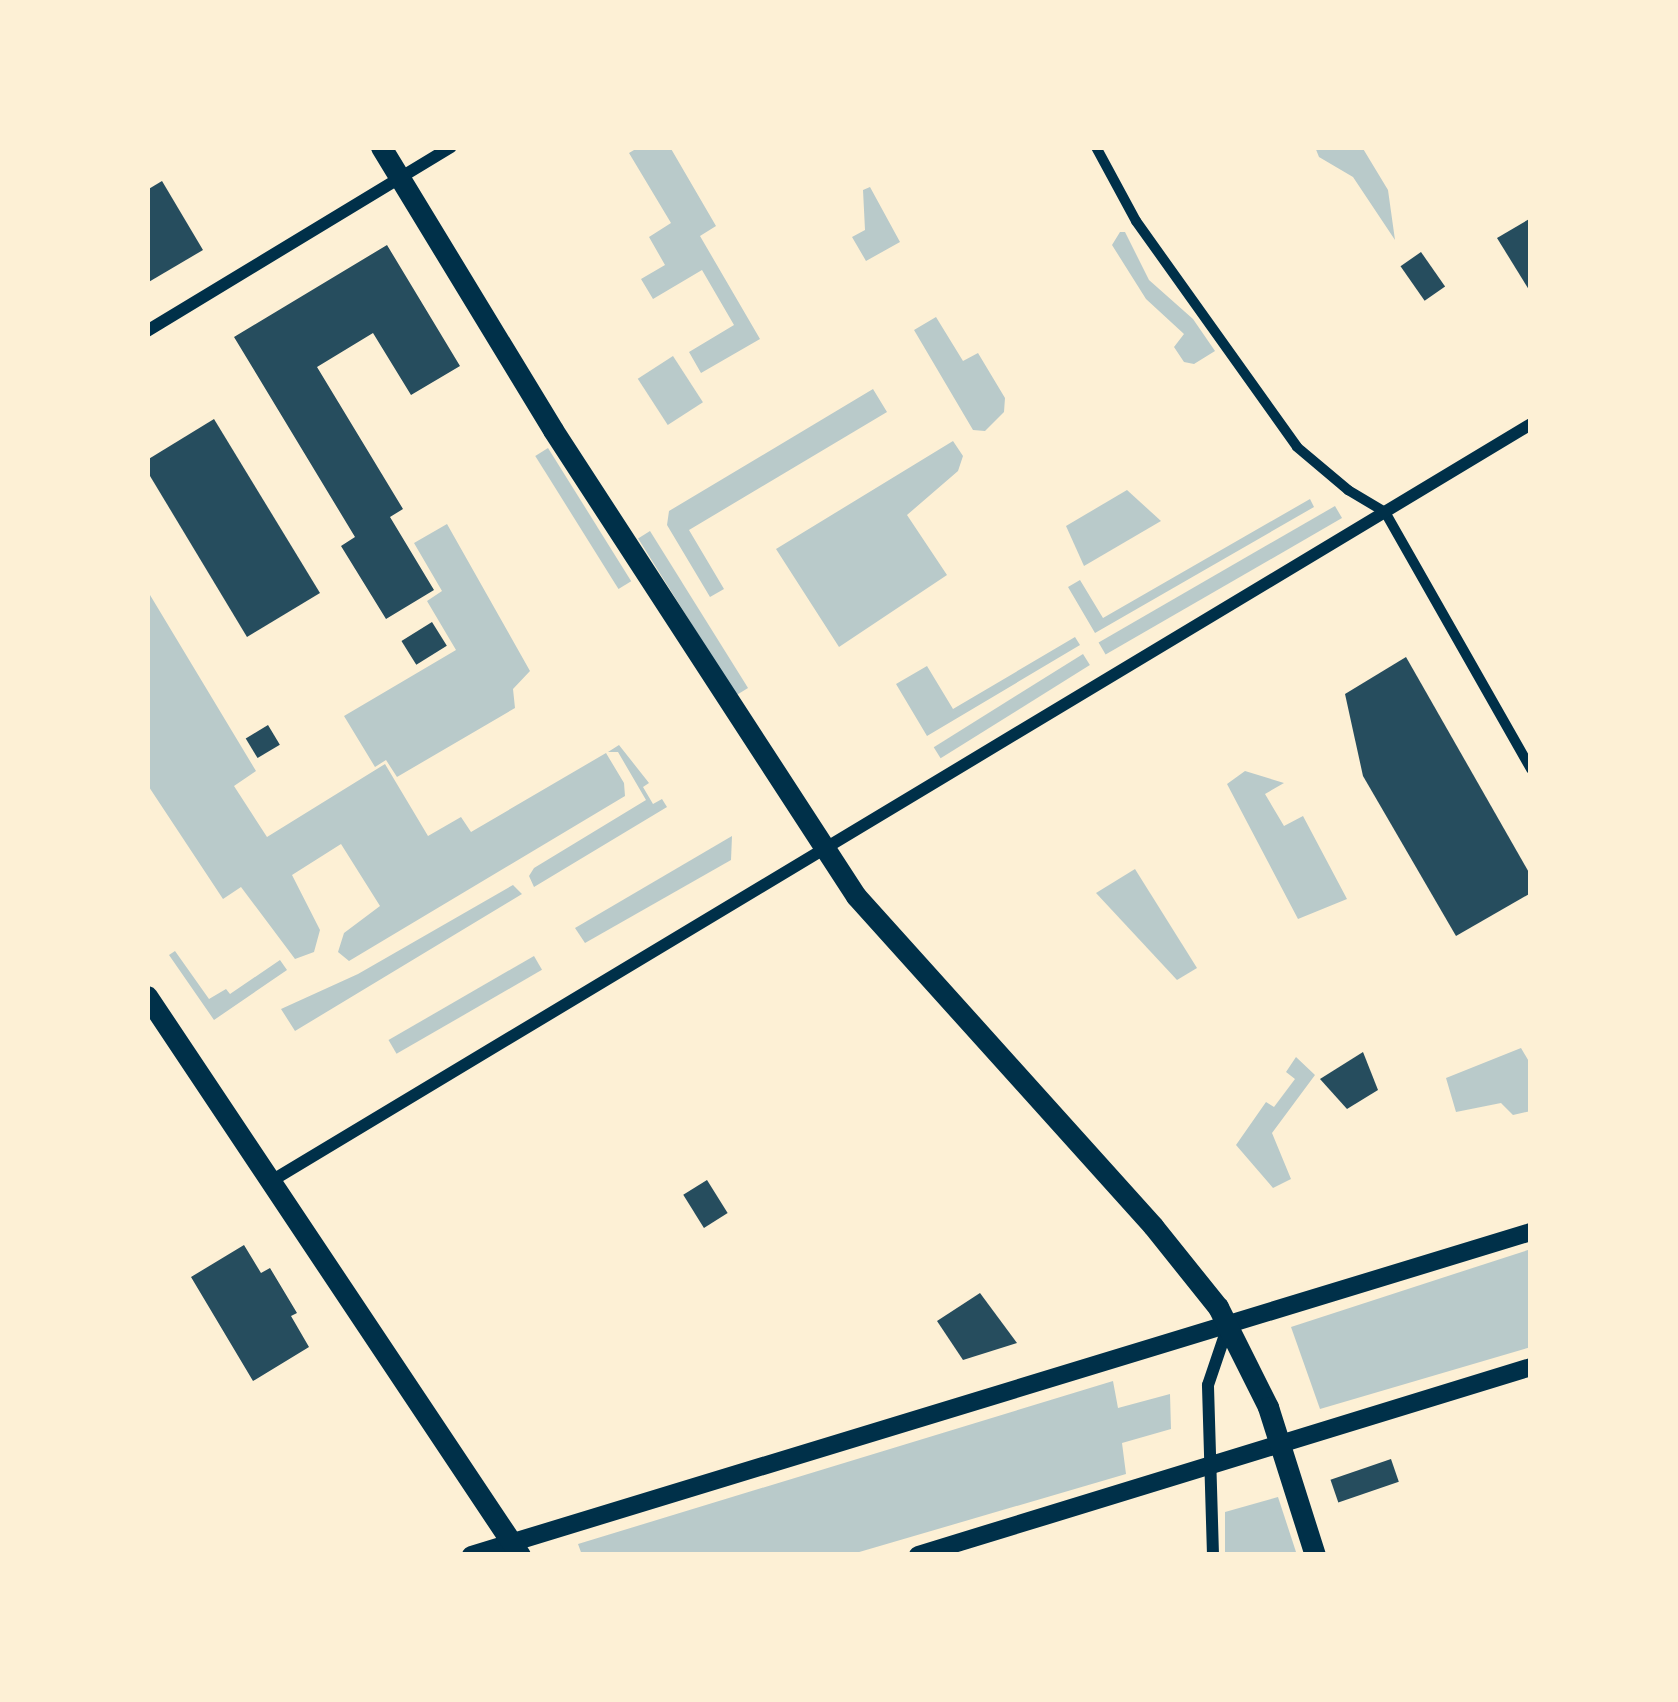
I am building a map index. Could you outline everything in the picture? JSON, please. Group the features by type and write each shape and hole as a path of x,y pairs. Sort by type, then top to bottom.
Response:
{"main road":[{"path":"380,147 553,430 823,849 888,938 1176,1252 1228,1325 1281,1444 1315,1555"},
{"path":"147,996 516,1549"}],"street":[{"path":"147,331 451,147"},
{"path":"1096,147 1136,221 1297,447 1348,490 1385,512 1531,769"},
{"path":"273,1180 1531,424"},
{"path":"471,1555 516,1549 1531,1232"},
{"path":"1213,1555 1208,1385 1228,1325"},
{"path":"918,1555 1531,1366"}],"shaded area":[{"path":"639,147 670,147 716,226 700,236 760,339 701,373 689,352 734,325 702,270 653,299 641,279 665,265 649,237 671,223 629,153"},
{"path":"1315,147 1362,147 1388,190 1395,240 1353,177 1319,157"},
{"path":"870,187 900,242 866,261 852,237 865,230 863,190"},
{"path":"1125,232 1149,280 1193,319 1215,351 1194,364 1184,362 1174,347 1184,334 1146,299 1112,245"},
{"path":"936,317 963,361 978,353 1005,398 1004,412 985,431 973,430 914,330"},
{"path":"673,356 703,402 668,425 638,379"},
{"path":"873,389 887,412 689,530 724,589 710,597 667,525 669,511"},
{"path":"953,441 963,456 958,471 907,515 947,575 839,647 776,549"},
{"path":"548,448 631,581 618,589 535,456"},
{"path":"1127,490 1161,521 1084,566 1066,526"},
{"path":"1310,499 1314,507 1095,633 1068,587 1080,580 1103,618"},
{"path":"1335,506 1342,518 1106,655 1099,643"},
{"path":"447,524 530,671 513,689 515,708 397,777 386,760 375,767 344,716 456,650 427,601 442,591 414,543"},
{"path":"650,531 748,688 736,695 638,538"},
{"path":"147,590 256,771 234,786 267,837 385,764 428,836 461,817 471,832 606,753 624,783 625,796 349,961 338,952 344,933 380,906 341,844 292,875 320,930 314,952 295,959 241,887 223,899 147,784"},
{"path":"1075,637 1080,645 927,736 896,684 927,666 953,709"},
{"path":"1083,654 1090,665 941,758 934,747"},
{"path":"619,745 649,783 643,787 653,804 662,799 667,807 534,887 529,876 534,868 646,800 618,752 608,752"},
{"path":"1245,771 1284,783 1265,794 1284,826 1303,816 1347,899 1298,919 1227,784"},
{"path":"732,836 731,860 585,943 575,928"},
{"path":"1135,869 1197,968 1177,980 1096,893"},
{"path":"513,885 522,894 295,1031 281,1009 358,974"},
{"path":"175,951 209,999 226,989 230,994 280,960 287,970 214,1020 169,955"},
{"path":"534,956 542,970 397,1054 389,1040"},
{"path":"1521,1048 1531,1065 1531,1111 1513,1115 1501,1103 1456,1112 1446,1078"},
{"path":"1296,1057 1315,1075 1272,1133 1291,1179 1273,1188 1236,1145 1266,1102 1274,1107 1295,1079 1286,1072"},
{"path":"1531,1249 1531,1347 1320,1409 1291,1327"},
{"path":"1113,1381 1118,1408 1170,1394 1171,1429 1122,1443 1126,1474 849,1555 582,1555 578,1544"},
{"path":"1278,1497 1297,1555 1225,1555 1225,1512"}],"building":[{"path":"162,181 203,250 147,283 147,190"},
{"path":"1531,218 1531,293 1497,238"},
{"path":"387,245 460,366 411,395 373,333 317,367 403,509 390,517 434,590 386,619 341,546 355,537 234,337"},
{"path":"1421,252 1445,286 1425,301 1401,266"},
{"path":"214,419 320,593 247,637 147,471 147,460"},
{"path":"432,622 447,646 416,665 401,641"},
{"path":"1406,657 1531,876 1531,893 1456,936 1363,776 1345,694"},
{"path":"268,725 280,745 258,758 246,738"},
{"path":"1363,1052 1378,1090 1347,1109 1320,1079"},
{"path":"707,1180 728,1213 704,1228 683,1195"},
{"path":"244,1245 261,1273 270,1268 297,1313 291,1316 309,1347 253,1381 191,1277"},
{"path":"980,1293 1017,1343 963,1360 937,1321"},
{"path":"1391,1459 1399,1482 1338,1503 1330,1480"}]}
